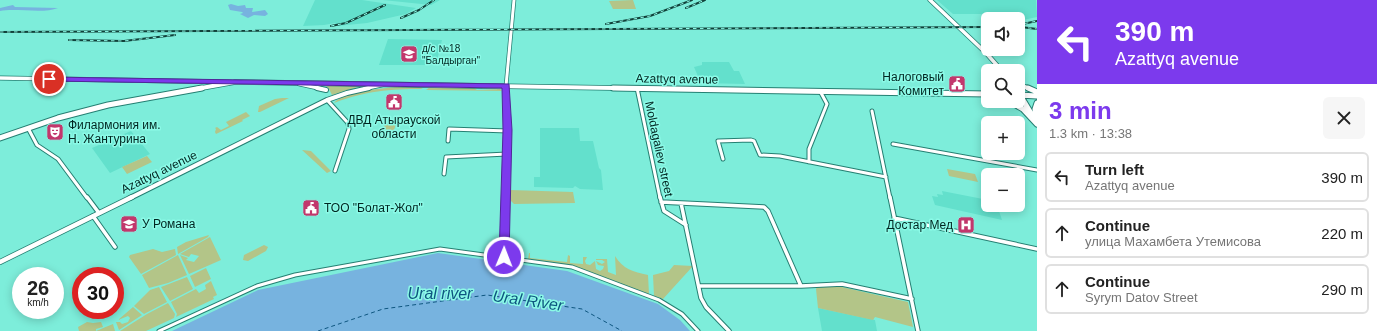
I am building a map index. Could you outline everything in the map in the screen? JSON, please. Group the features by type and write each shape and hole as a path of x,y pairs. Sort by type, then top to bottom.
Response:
{"main road":[{"path":"930,0 995,64"},
{"path":"0,78 235,82"},
{"name":"Azattyq avenue","path":"0,138 58,118 128,100 235,82 971,94"},
{"path":"1025,87 1037,92"},
{"path":"971,94 981,92"},
{"path":"971,94 981,95"},
{"path":"1025,95 1037,96"},
{"path":"1037,103 1035,109 1037,124"},
{"path":"1025,104 1037,124"},
{"path":"1021,108 1037,124"}],"street":[{"path":"504,257 508,130 506,86 514,0"},
{"path":"283,82 326,90"},
{"path":"317,83 326,90 329,96 327,100 348,122 349,129 335,171"},
{"name":"Azattyq avenue","path":"0,262 327,100 347,93 386,84"},
{"name":"Moldagaliev street","path":"637,88 664,211 686,225"},
{"path":"809,162 809,149 827,104 820,91"},
{"path":"872,111 918,331"},
{"path":"28,128 37,145 58,159 99,213"},
{"path":"448,141 450,129 508,130"},
{"path":"723,159 718,141 751,140 754,141 759,154 886,177"},
{"path":"893,144 1037,170"},
{"path":"444,174 446,157 507,154"},
{"path":"661,202 764,207 768,211 801,286"},
{"path":"681,203 703,303 729,331"},
{"path":"93,216 115,247"},
{"path":"894,218 1037,249"},
{"path":"159,331 257,286 295,275 440,249 567,265 659,300 682,314 698,331"},
{"path":"699,286 801,286 842,284 912,299"}],"shaded area":[{"path":"315,0 362,0 416,8 406,14 367,23 337,26 335,23 303,26"},
{"path":"383,0 440,0 431,5"},
{"path":"633,0 636,9 613,9 609,1"},
{"path":"937,0 1036,0 1037,17 1025,20 1025,12 981,12 981,14 953,14"},
{"path":"388,39 442,40 436,65 379,65"},
{"path":"702,62 729,62 734,71 739,71 745,84 701,83 694,67 702,65"},
{"path":"325,85 361,86 332,95"},
{"path":"396,87 419,87 423,89 367,93 334,103 338,99 354,93"},
{"path":"430,87 474,88 477,90 500,89 502,91 426,90"},
{"path":"289,98 258,112 259,106 275,99"},
{"path":"246,112 250,116 216,134 215,128 217,127 221,130 229,126 226,122"},
{"path":"385,123 396,124 391,139 380,139"},
{"path":"540,128 579,128 580,141 593,141 599,168 601,170 603,190 580,189 575,186 573,188 534,187 534,177 540,177"},
{"path":"131,131 150,154 110,173 92,148"},
{"path":"302,150 311,151 331,171 327,173"},
{"path":"147,156 152,162 127,174 122,167"},
{"path":"947,169 975,174 978,182 949,176"},
{"path":"510,190 573,192 575,203 514,204 510,200"},
{"path":"942,191 981,199 981,212 999,212 1002,220 935,205 932,196 938,197 937,194 943,195"},
{"path":"209,235 178,254 177,247 186,242"},
{"path":"210,237 221,260 189,274 180,255 188,258 186,260 194,262 199,256 191,254 189,257 180,254"},
{"path":"264,245 268,247 266,251 248,261 243,260 244,255"},
{"path":"153,249 162,252 175,249 176,255 141,274 129,257 130,255"},
{"path":"529,253 530,258 567,262 568,255 570,256 570,263 583,264 583,257 587,257 585,261 586,264 590,265 595,261 596,269 600,271 604,266 598,265 596,261 602,264 605,262 596,259 607,259 608,272 616,275 615,256 625,267 638,273 648,275 649,294 565,264 528,259"},
{"path":"178,255 187,275 168,283 149,288 142,275"},
{"path":"674,265 693,266 663,299 654,296 653,275 669,271"},
{"path":"206,268 211,279 195,287 190,276"},
{"path":"187,277 193,289 170,301 161,287"},
{"path":"211,281 217,295 213,297 214,299 176,317 177,314 171,302 196,289 199,293 206,289 205,285"},
{"path":"820,286 842,287 908,302 913,327 875,317 873,320 818,308 816,289"},
{"path":"159,287 167,302 144,314 134,306 150,290"},
{"path":"168,303 175,314 174,318 146,331 120,331 147,314"},
{"path":"133,307 142,315 119,330 116,322 120,322 122,324 128,322 130,318 128,316 124,318 124,315"},
{"path":"818,308 875,320 877,331 822,331"},
{"path":"87,322 101,322 103,327 96,329 96,331 79,331 78,327"},
{"path":"113,324 115,331 96,331"}],"water":[{"path":"231,4 238,6 245,5 246,8 253,8 252,12 265,10 268,14 265,16 254,15 248,18 240,14 243,13 242,12 230,10 228,5"},
{"path":"13,5 15,7 58,8 45,11 0,11 0,8"},
{"name":"Ural river","path":"438,253 567,271 658,304 680,320 690,331 172,331 258,290"}],"ferry route":[{"path":"318,331 383,309 487,295 582,309 622,331"}],"railway":[{"path":"401,18 419,10 434,0"},
{"path":"606,24 650,16 692,0"},
{"path":"686,8 705,0"},
{"path":"331,26 346,23 385,5"},
{"path":"1025,24 1037,21"},
{"path":"0,32 981,27"},
{"path":"1025,28 1037,29"},
{"path":"69,40 124,41 175,35"}],"place":[{"name":"д/с №18 \"Балдырган\"","path":"409,54"},
{"name":"Налоговый Комитет","path":"957,84"},
{"name":"ДВД Атырауской области","path":"394,102"},
{"name":"Филармония им. Н. Жантурина","path":"55,132"},
{"name":"ТОО \"Болат-Жол\"","path":"311,208"},
{"name":"У Романа","path":"129,224"},
{"name":"Достар Мед","path":"966,225"}],"route":[{"path":"49,79 506,86 508,130 504,257"}],"water label":[{"name":"Ural River","path":"528,300"}]}
